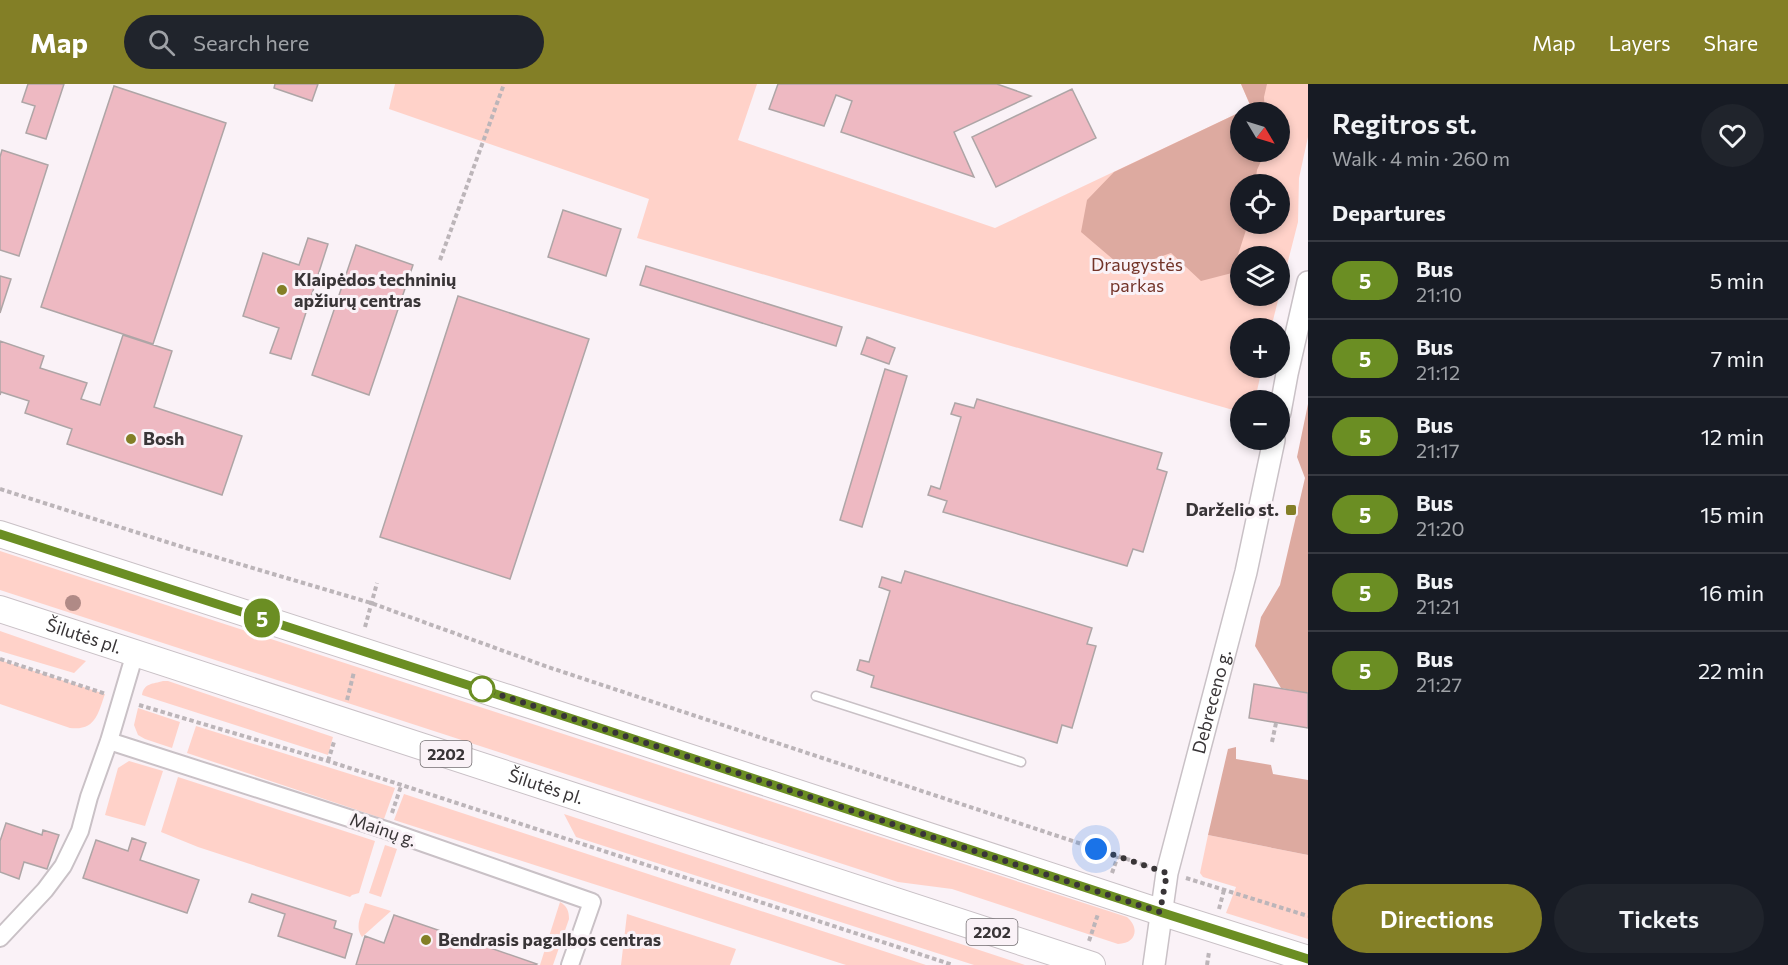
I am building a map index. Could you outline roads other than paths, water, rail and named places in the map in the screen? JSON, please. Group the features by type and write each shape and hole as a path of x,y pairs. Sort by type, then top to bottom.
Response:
{"main road":[{"path":"0,534 525,703 1160,912 1308,958"},
{"name":"Šilutės pl.","path":"0,609 1092,965"}],"street":[{"path":"1284,390 1308,282"},
{"name":"Debreceno g.","path":"1154,965 1167,873 1246,572 1273,450"},
{"path":"0,938 45,890 63,866 80,831 88,797 109,741 135,653"},
{"name":"Mainų g.","path":"109,741 386,831 592,902 570,965"}],"lane":[{"path":"816,696 1021,762"}],"place":[{"name":"Klaipėdos techninių apžiurų centras","path":"282,290"},
{"name":"Bosh","path":"131,439"},
{"name":"Darželio st.","path":"1291,510"},
{"name":"Bendrasis pagalbos centras","path":"426,940"}],"park label":[{"name":"Draugystės parkas","path":"1137,276"}]}
